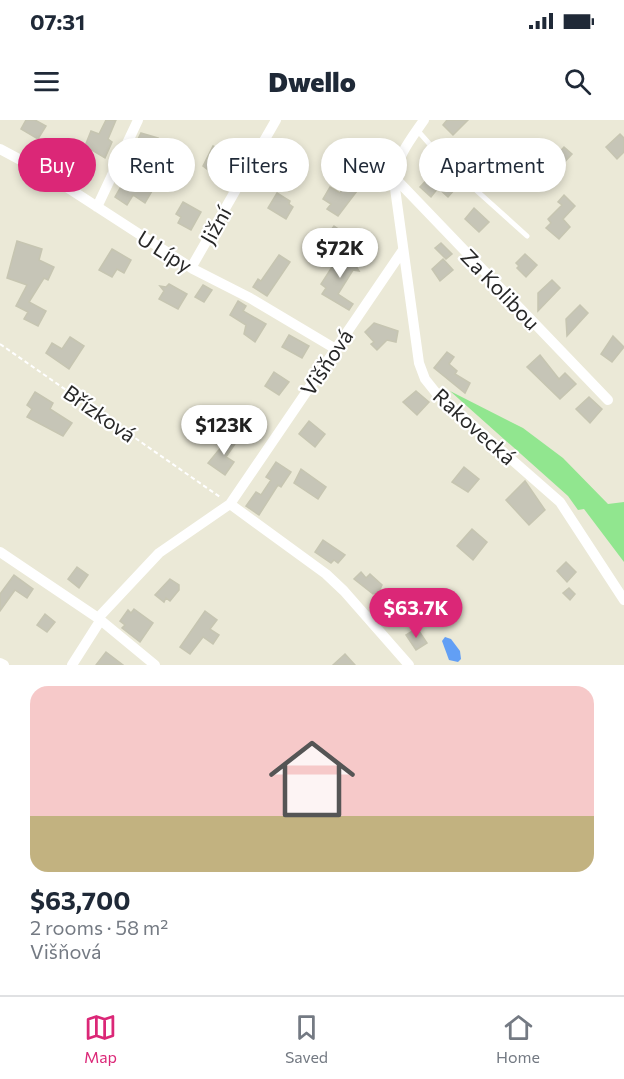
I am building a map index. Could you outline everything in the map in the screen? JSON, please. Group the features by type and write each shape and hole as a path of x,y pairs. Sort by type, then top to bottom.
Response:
{"street":[{"path":"98,207 138,120"},
{"name":"Jižní","path":"191,268 276,120"},
{"name":"Rakovecká","path":"407,145 424,120"},
{"name":"U Lípy","path":"0,149 45,173 191,268 277,313 334,348"},
{"name":"Za Kolibou","path":"407,191 608,400"},
{"name":"Rakovecká","path":"395,192 419,363 425,380 437,394 560,502 624,600"},
{"name":"Višňová","path":"72,665 99,620 159,552 230,504 334,348 403,250"},
{"path":"230,504 326,574 344,591 409,665"},
{"path":"0,552 99,620 155,665"},
{"path":"0,663 4,665"}],"lane":[{"path":"418,131 448,165 527,236"}],"path":[{"name":"Břízková","path":"0,344 230,504"}],"green space":[{"path":"450,391 523,428 563,458 608,504 624,502 624,562 584,509 578,510 568,496"}],"water":[{"path":"445,637 451,639 460,651 461,659 458,662 449,660 442,641"}],"building":[{"path":"26,120 35,120 46,126 39,138 21,129"},
{"path":"106,120 116,120 108,138 108,151 105,158 96,153 96,138 88,138 91,131 99,134"},
{"path":"447,120 468,120 453,135 443,125"},
{"path":"141,133 158,138 138,138"},
{"path":"620,134 624,138 624,152 617,159 606,147"},
{"path":"566,149 572,154 566,160"},
{"path":"118,192 151,192 145,203 133,195 127,205 115,197"},
{"path":"327,192 356,192 338,216 327,209 331,204 323,199"},
{"path":"426,192 435,192 431,197"},
{"path":"442,192 452,192 448,197"},
{"path":"277,193 290,201 289,204 293,207 286,219 268,208"},
{"path":"564,195 575,206 563,219 570,227 559,239 546,228 551,223 548,219 562,205 558,202"},
{"path":"183,202 201,212 191,230 178,223 181,217 176,214"},
{"path":"474,208 489,222 479,232 465,219"},
{"path":"334,226 343,232 336,242 327,235"},
{"path":"17,241 42,249 39,260 54,267 48,280 44,278 29,302 46,311 38,326 24,319 28,312 16,306 27,285 7,278"},
{"path":"441,243 452,254 446,259 435,248"},
{"path":"112,249 131,260 124,273 117,269 112,277 99,270"},
{"path":"343,250 359,262 356,266 359,271 353,270 338,294 353,304 349,310 322,294 326,288 321,284"},
{"path":"525,254 537,265 526,277 517,268 519,266 516,263"},
{"path":"279,255 290,262 267,296 253,287 258,279 261,281"},
{"path":"443,259 453,270 440,281 432,269"},
{"path":"552,280 560,288 538,311 538,293"},
{"path":"169,284 187,294 178,309 159,299 164,291 160,286 166,287"},
{"path":"203,285 212,290 204,302 195,297"},
{"path":"238,301 246,306 243,311 266,324 255,342 244,334 246,325 230,315"},
{"path":"580,305 588,313 567,336 566,319"},
{"path":"374,323 398,331 396,342 387,340 377,350 371,344 374,342 365,332"},
{"path":"289,335 309,346 302,358 282,347"},
{"path":"613,336 624,347 612,362 601,354"},
{"path":"70,337 84,346 69,369 46,353 52,343 62,349"},
{"path":"447,352 454,357 449,364 457,371 455,374 470,383 465,393 434,368"},
{"path":"540,355 559,379 565,373 576,384 560,399 527,367"},
{"path":"274,372 289,382 279,395 265,386"},
{"path":"416,391 429,402 417,415 403,402"},
{"path":"35,392 53,403 50,409 72,423 63,436 27,417 32,409 27,405"},
{"path":"589,397 602,409 590,423 576,409"},
{"path":"309,421 325,434 315,447 299,434"},
{"path":"232,434 239,438 226,457 234,462 225,475 208,463"},
{"path":"276,462 291,472 281,487 278,485 259,515 246,506 256,492 261,495 271,480 266,477"},
{"path":"464,467 479,479 468,492 452,482"},
{"path":"301,469 326,487 318,499 294,483"},
{"path":"525,481 545,510 529,525 506,500"},
{"path":"472,529 487,542 473,560 457,546"},
{"path":"323,540 345,555 338,563 334,560 331,563 315,552"},
{"path":"566,562 576,572 567,582 557,571"},
{"path":"77,567 88,575 79,588 68,579"},
{"path":"361,572 366,578 370,574 382,585 379,592 373,594 354,579"},
{"path":"14,575 33,589 27,598 15,590 0,611 0,594"},
{"path":"170,579 179,585 179,590 170,601 166,598 164,602 155,595"},
{"path":"569,588 575,594 570,600 563,593"},
{"path":"134,609 153,623 140,642 122,628 125,625 120,621 128,610 131,613"},
{"path":"205,611 217,620 210,629 219,635 213,644 203,637 190,654 180,647"},
{"path":"45,614 55,622 47,632 37,625"},
{"path":"417,628 427,643 416,650 406,635"},
{"path":"106,652 123,665 96,665"},
{"path":"345,654 355,665 333,665"}]}
